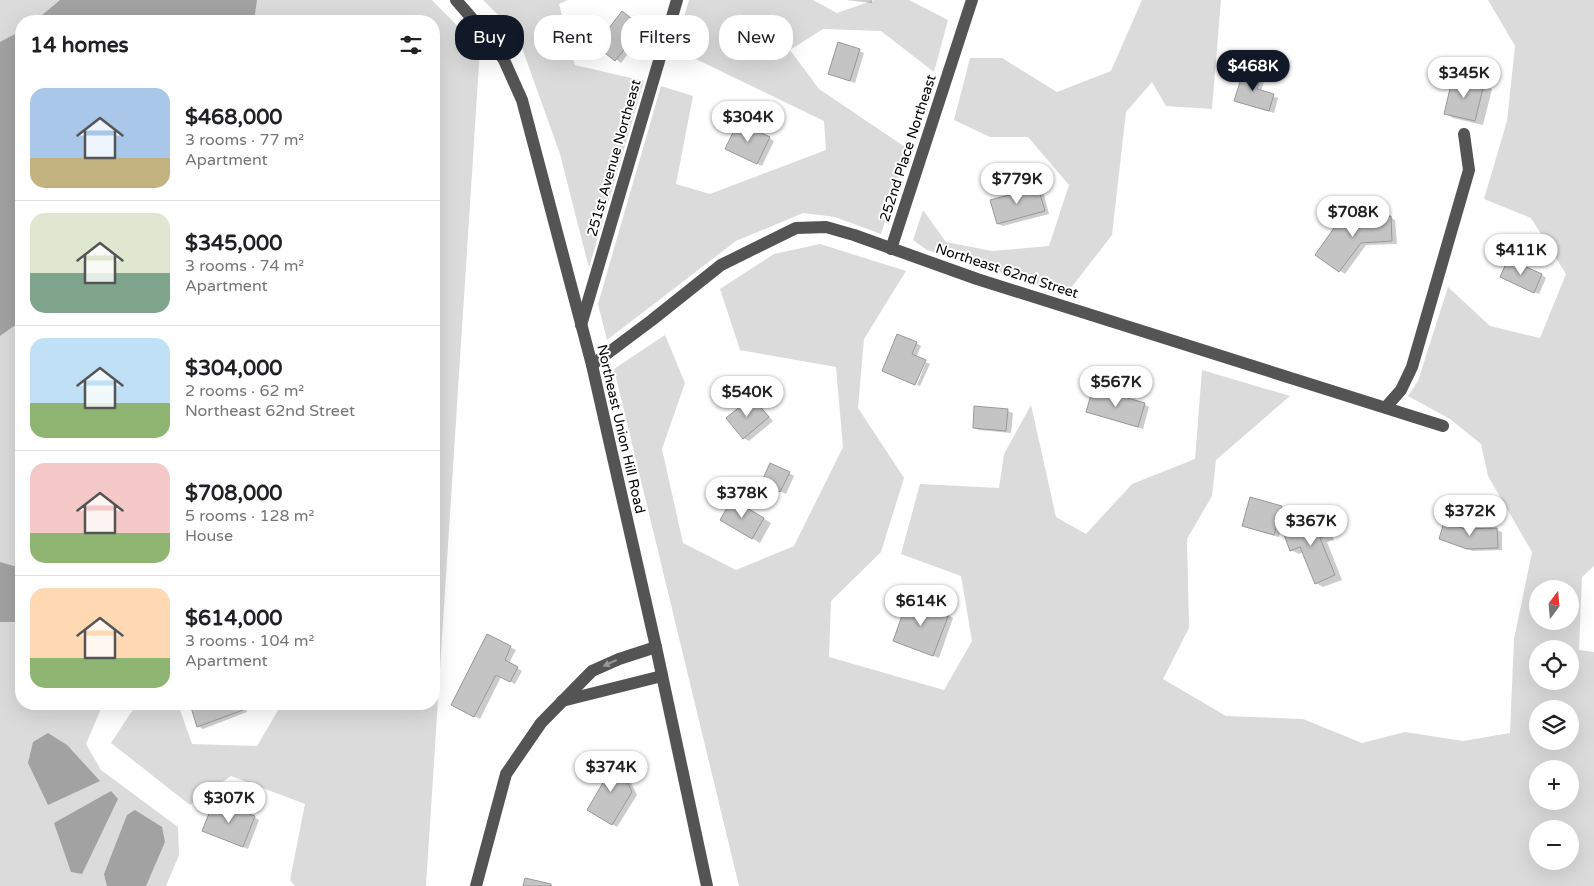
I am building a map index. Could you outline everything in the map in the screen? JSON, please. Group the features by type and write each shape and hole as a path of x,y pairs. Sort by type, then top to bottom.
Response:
{"street":[{"name":"Northeast Union Hill Road","path":"456,0 482,30 504,60 522,100 592,365 656,646 707,886"},
{"name":"251st Avenue Northeast","path":"581,325 677,0"},
{"name":"252nd Place Northeast","path":"892,249 972,0"},
{"path":"1386,407 1401,390 1412,367 1469,170 1464,134"},
{"name":"Northeast 62nd Street","path":"592,365 721,265 796,228 826,227 848,232 986,282 1443,426"},
{"path":"476,886 506,774 541,723 592,671 656,646"},
{"path":"562,701 662,676"}],"shaded area":[{"path":"0,0 432,0 455,23 455,60 479,60 440,669 440,15 15,15 15,710 100,710 86,744 101,770 178,827 179,855 166,886 0,886"},
{"path":"60,0 257,0 255,15 42,15"},
{"path":"483,0 568,0 559,4 562,15 534,15 534,60 574,60 575,65 644,81 589,268 560,154 524,54 524,15 498,15"},
{"path":"689,0 813,0 837,13 874,0 909,0 948,20 934,72 881,31 823,29 793,48 793,15 719,15 719,60 793,60 793,54 819,89 908,149 881,234 835,217 803,213 736,241 607,340 598,304 661,86 693,96 676,184 710,194 826,150 824,121 698,60 709,60 709,15 685,15"},
{"path":"1142,0 1221,0 1212,109 1166,106 1152,82 1126,112 1112,235 1067,293 927,250 913,240 923,210 946,242 992,251 1049,246 1069,185 1028,137 990,137 954,120 970,58 1002,58 1057,92 1111,71"},
{"path":"1488,0 1594,0 1594,566 1582,577 1579,650 1594,652 1594,886 739,886 614,369 665,335 685,383 662,449 683,543 736,570 794,546 843,447 836,367 740,350 720,289 774,254 820,244 906,271 864,339 858,408 904,478 881,552 831,601 829,657 944,690 972,641 961,576 901,554 920,484 999,488 1004,454 1031,405 1056,517 1086,534 1132,484 1195,459 1202,370 1290,396 1216,460 1212,496 1187,539 1189,628 1163,679 1226,716 1303,719 1362,743 1405,732 1463,741 1510,733 1514,639 1532,552 1488,476 1481,444 1450,419 1408,396 1418,381 1448,287 1490,326 1540,338 1566,274 1531,218 1484,199 1507,121 1515,46"},
{"path":"15,34 15,325 0,336 0,42"},
{"path":"0,562 15,566 15,622 0,622"},
{"path":"180,710 192,744 257,746 278,710 437,710 426,886 295,886 290,880 305,804 231,776 190,805 111,743 132,711"},
{"path":"48,733 67,745 100,781 48,805 28,763 33,742"},
{"path":"111,791 118,799 82,874 71,872 54,823"},
{"path":"135,810 162,827 165,842 146,886 107,886 104,874 127,815"}],"building":[{"path":"622,11 627,15 621,15 621,53 615,61 611,58 611,25"},
{"path":"838,42 860,49 850,81 828,74"},
{"path":"1244,69 1261,74 1257,89 1274,94 1269,111 1234,101"},
{"path":"1453,76 1484,84 1475,121 1444,114"},
{"path":"738,122 770,137 757,164 725,149"},
{"path":"1038,187 1045,211 997,224 990,200"},
{"path":"1391,216 1392,241 1361,243 1339,272 1315,255 1341,218"},
{"path":"1508,259 1542,274 1534,293 1500,277"},
{"path":"897,334 917,342 912,354 926,360 915,385 882,371"},
{"path":"1093,388 1145,403 1138,427 1086,412"},
{"path":"752,397 769,417 743,439 726,418"},
{"path":"974,406 1008,409 1006,431 973,428"},
{"path":"770,463 790,472 780,492 761,483"},
{"path":"1250,497 1282,506 1274,535 1242,526"},
{"path":"732,499 764,518 752,539 720,520"},
{"path":"1319,515 1327,535 1320,538 1335,575 1315,584 1300,547 1290,551 1282,529"},
{"path":"1444,522 1465,529 1497,528 1498,548 1467,549 1439,539"},
{"path":"908,599 949,614 933,656 893,641"},
{"path":"487,634 511,646 505,660 518,667 510,682 496,675 474,717 451,705"},
{"path":"192,710 243,710 197,727"},
{"path":"616,757 632,792 612,825 587,810 604,781 601,764"},
{"path":"214,801 255,816 243,847 202,831"},
{"path":"525,878 551,884 551,886 523,886"}]}
